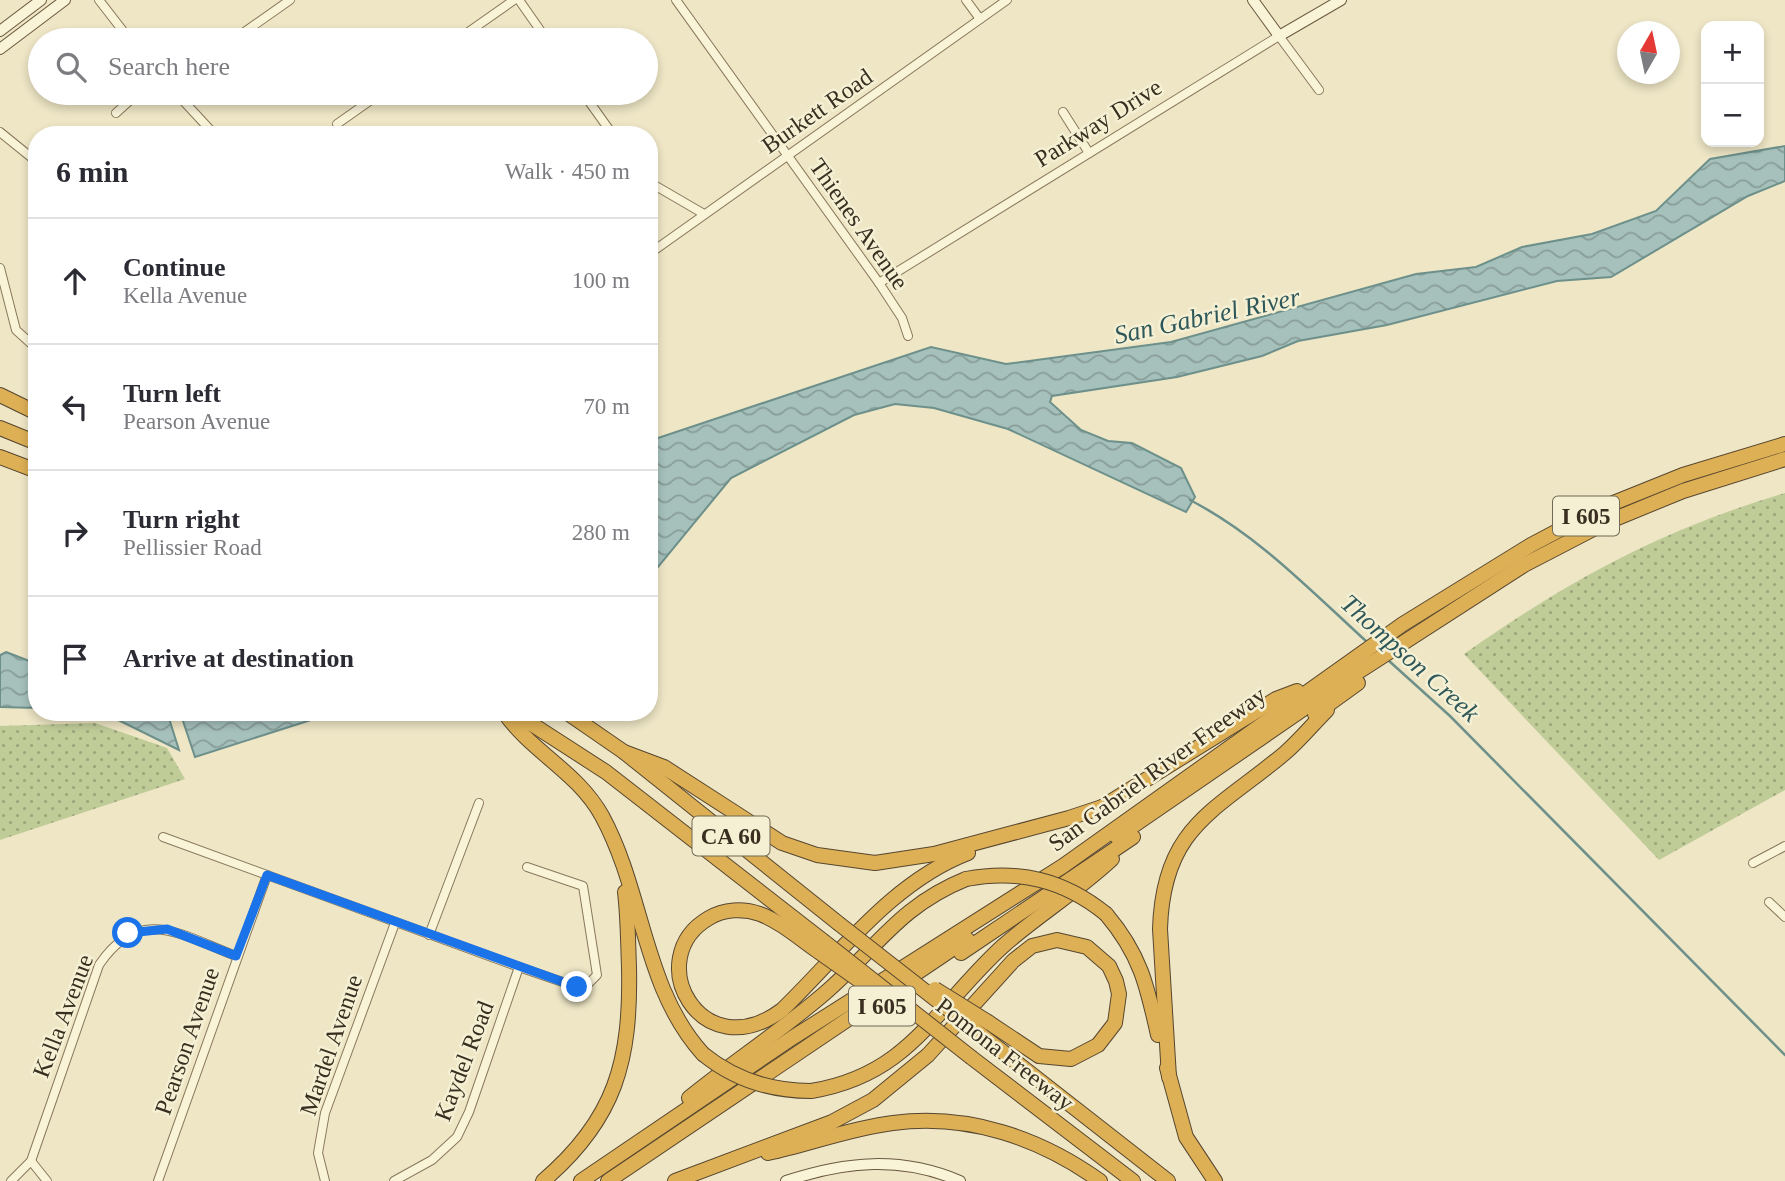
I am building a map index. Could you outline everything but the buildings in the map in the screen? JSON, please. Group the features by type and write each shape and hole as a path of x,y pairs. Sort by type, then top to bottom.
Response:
{"highway":[{"path":"0,396 28,410"},
{"path":"0,429 28,440"},
{"name":"San Gabriel River Freeway","path":"581,1181 817,1023 1063,866 1319,682 1343,680 1531,545 1601,508 1683,475 1785,444"},
{"path":"1412,632 1510,566 1566,536 1677,488 1785,456"},
{"path":"0,457 28,468"},
{"name":"San Gabriel River Freeway","path":"622,1181 1337,699 1343,680 1412,632 1592,539 1685,499 1785,468"},
{"path":"1171,786 1196,777 1343,680"},
{"path":"608,1181 1343,680"},
{"path":"620,749 664,767 782,843 826,857 875,863 907,859 1024,831 1102,807 1276,699 1319,682"},
{"path":"1169,1077 1160,907 1171,863 1181,843 1207,813 1287,752 1337,699"},
{"path":"510,721 574,778 601,815 622,863 668,1004 681,1028 704,1054 747,1081 779,1090 811,1091 847,1084 886,1065 909,1045 1001,948 1091,878 1142,830"},
{"name":"Pomona Freeway","path":"527,721 604,770 820,946 1133,1181"},
{"name":"Pomona Freeway","path":"579,721 620,749 872,949 984,1028 1168,1181"},
{"path":"820,946 759,914 729,911 702,922 691,933 680,959 679,975 690,1003 713,1023 741,1029 766,1022 791,1002 874,917 922,876 957,857 1024,831"},
{"path":"543,1181 592,1130 617,1079 626,1046 628,957 622,863"},
{"path":"617,1157 828,991 920,901 966,880 1005,874 1039,878 1069,889 1106,914 1128,941 1139,960 1186,1137 1215,1181"},
{"path":"675,1181 832,1122 888,1090 928,1055 1013,961 1032,946 1057,940 1087,947 1109,966 1116,981 1119,994 1115,1023 1098,1045 1071,1059 1039,1056 984,1028"},
{"path":"598,1181 804,1040 817,1023"},
{"path":"736,1159 893,1123 947,1122 1019,1137 1063,1156 1100,1181"}],"main road":[{"path":"0,31 41,0"},
{"path":"0,49 65,0"},
{"path":"1253,0 1279,36"},
{"name":"Parkway Drive","path":"1279,36 1341,0"},
{"path":"786,1181 839,1166 876,1163 916,1167 960,1181"}],"street":[{"path":"99,0 121,28"},
{"path":"250,28 290,0"},
{"path":"475,28 516,0 538,28"},
{"name":"Thienes Avenue","path":"676,0 879,283 902,317 908,336"},
{"path":"966,0 980,19"},
{"name":"Burkett Road","path":"658,248 1007,0"},
{"path":"1279,36 1319,90"},
{"name":"Parkway Drive","path":"879,283 1279,36"},
{"path":"116,113 125,105"},
{"path":"187,105 207,126"},
{"path":"337,124 365,105"},
{"path":"592,105 607,126"},
{"path":"1063,112 1089,153"},
{"path":"0,132 28,155"},
{"path":"658,187 704,215"},
{"path":"0,268 16,330 28,341"},
{"path":"429,935 479,803"},
{"path":"163,838 519,967 577,987 586,986 597,975 583,886 527,867"},
{"path":"1753,863 1785,846"},
{"name":"Pearson Avenue","path":"158,1181 267,875"},
{"path":"1769,902 1785,917"},
{"name":"Mardel Avenue","path":"325,1181 318,1153 325,1113 395,923"},
{"name":"Kella Avenue","path":"11,1181 31,1161 99,965 113,943 128,933 167,929 236,956"},
{"name":"Kaydel Road","path":"394,1181 432,1160 457,1137 469,1112 519,967"},
{"path":"31,1161 47,1181"}],"green space":[{"path":"1785,493 1785,790 1659,860 1464,654 1541,603 1617,560 1697,523"},
{"path":"95,723 167,748 185,779 0,840 0,726"}],"water":[{"path":"1785,146 1785,181 1748,196 1611,277 1557,281 1387,325 1298,341 1262,356 1177,377 1052,396 1050,402 1081,430 1108,441 1132,443 1181,468 1195,497 1186,512 1008,429 934,408 895,404 854,415 731,478 658,567 658,438 931,347 1006,364 1171,342 1416,274 1476,267 1522,247 1592,234 1656,211 1710,159"},
{"path":"6,652 28,661 28,708 0,707 0,655"},
{"path":"120,721 170,721 179,750"},
{"path":"183,721 308,721 195,757"}],"waterway":[{"name":"Thompson Creek","path":"1190,500 1215,514 1261,547 1367,642"},
{"name":"Thompson Creek","path":"1388,660 1450,716 1785,1055"}],"route":[{"path":"128,933 167,929 236,956 267,875 577,987"}],"water label":[{"name":"San Gabriel River","path":"1207,316"}]}
